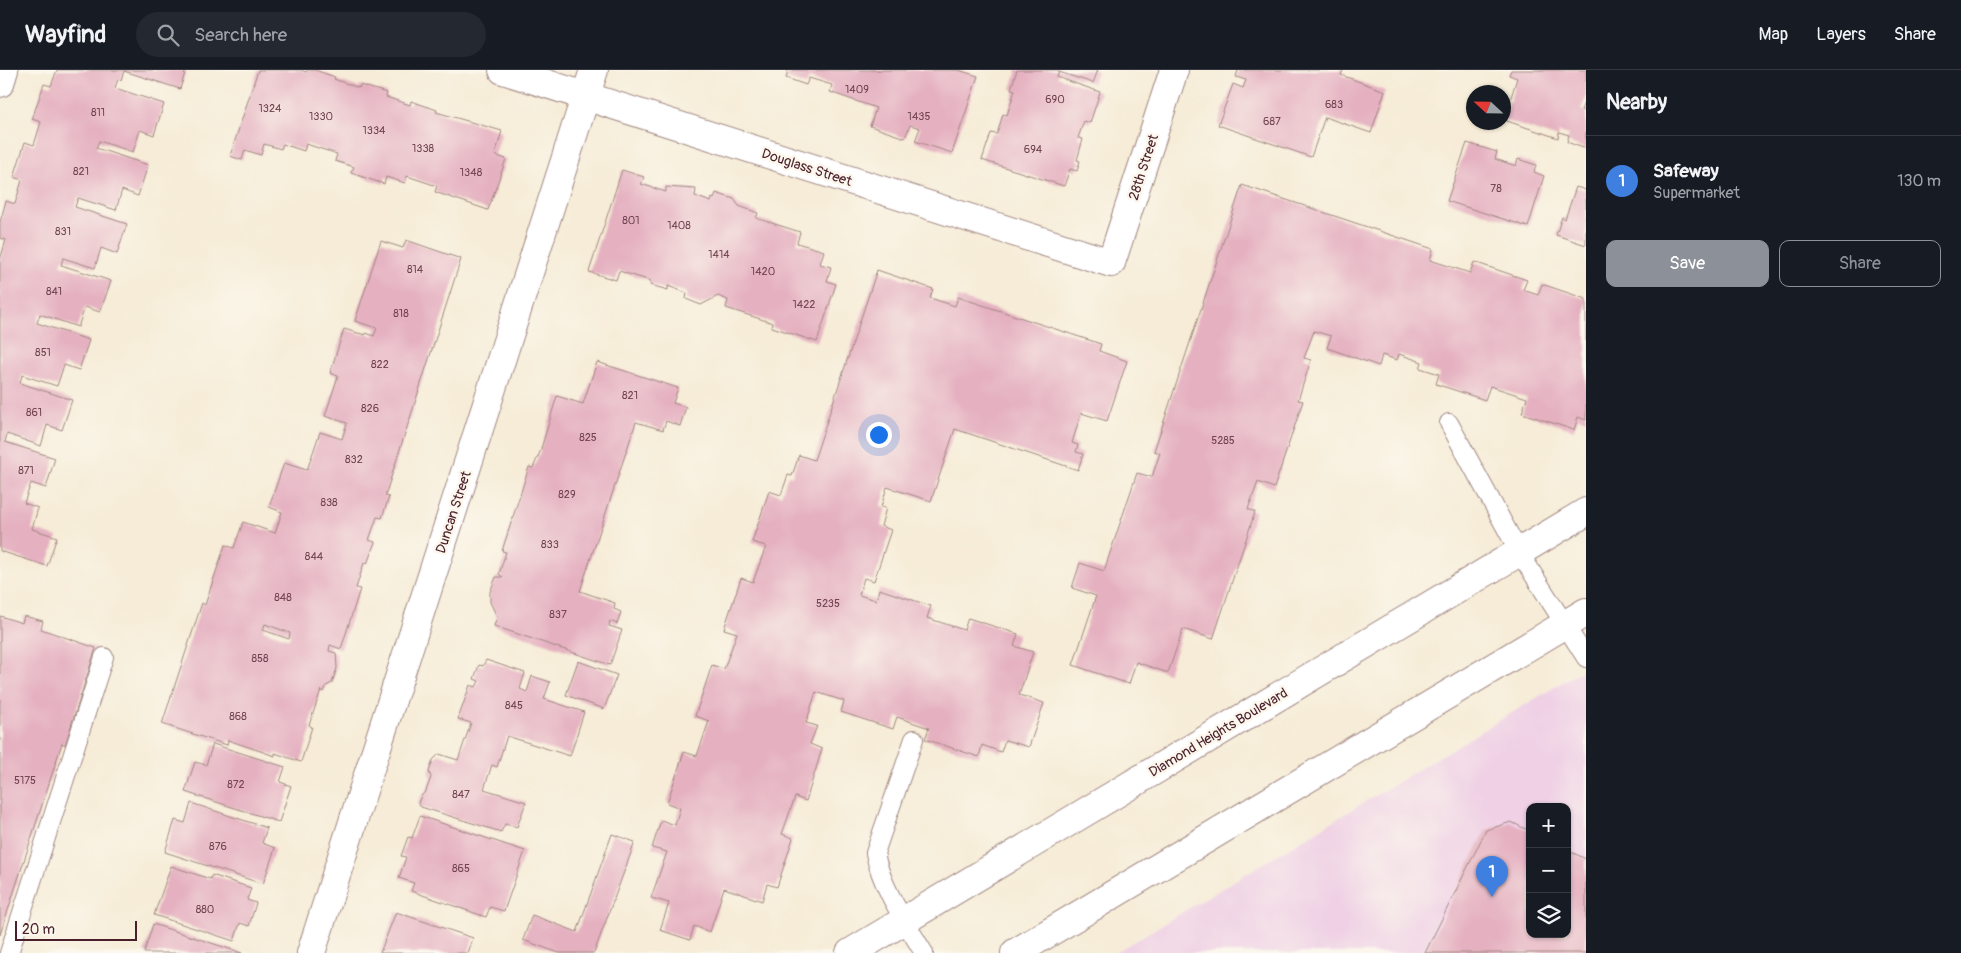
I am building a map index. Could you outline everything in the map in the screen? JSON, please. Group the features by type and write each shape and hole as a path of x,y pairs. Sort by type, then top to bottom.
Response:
{"street":[{"path":"0,83 4,70"},
{"name":"Douglass Street","path":"503,70 1111,263"},
{"name":"Duncan Street","path":"311,953 594,70"},
{"name":"28th Street","path":"1111,263 1174,70"},
{"name":"Diamond Heights Boulevard","path":"850,953 1586,512"},
{"path":"1015,953 1576,618"}],"lane":[{"path":"1449,423 1519,552 1576,618 1586,658"},
{"path":"8,953 104,657"},
{"path":"914,739 875,853 878,868 904,920 924,953"}],"shaded area":[{"path":"1586,668 1586,953 1115,953"}],"building":[{"path":"57,70 186,70 180,89 124,71 121,80 118,79 115,88 164,104 154,135 140,130 133,152 99,141 96,148 148,165 138,196 122,190 116,210 78,198 75,207 127,224 117,254 101,248 95,268 63,258 61,265 111,281 100,312 85,307 78,327 40,314 37,323 89,340 79,370 64,365 57,386 22,375 20,383 72,400 62,430 47,425 41,446 7,434 5,442 55,458 46,488 31,483 24,503 38,508 32,529 57,537 47,566 0,551 0,260 6,240 0,238 0,222 6,201 15,204 22,180 14,177 25,142 34,145 41,122 32,119 44,84 51,86"},
{"path":"258,70 301,70 306,72 307,70 315,70 359,88 360,85 387,93 386,97 410,105 411,101 437,110 436,112 502,131 495,155 506,159 488,210 435,192 437,186 407,176 405,183 386,177 384,184 351,173 354,167 335,161 337,154 306,144 304,151 283,144 281,149 264,144 261,155 245,150 242,160 230,156"},
{"path":"788,70 958,70 978,76 952,153 915,141 920,128 910,125 905,138 870,126 876,108 830,92 832,85 809,78 806,85 786,78"},
{"path":"1017,70 1098,70 1093,83 1059,72 1057,77 1100,92 1090,123 1084,121 1078,138 1083,139 1077,160 1080,161 1077,171 1070,169 1064,186 982,160 991,133 997,134 1003,114 1007,115 1015,90 1011,89"},
{"path":"1238,70 1343,70 1341,75 1385,91 1371,133 1325,117 1311,157 1218,125 1233,84 1243,88 1246,80 1236,77"},
{"path":"1511,70 1586,70 1586,100 1581,110 1586,111 1586,149 1567,142 1569,135 1559,132 1558,138 1511,122 1511,97 1517,78 1509,75"},
{"path":"1467,143 1497,152 1495,159 1516,166 1518,159 1536,165 1534,172 1544,176 1528,227 1447,201"},
{"path":"622,170 644,177 641,184 666,192 666,187 696,189 695,196 711,202 716,193 734,199 739,206 758,213 756,218 800,232 797,243 824,251 820,264 831,267 827,281 836,284 817,342 772,327 773,323 726,308 728,300 718,296 701,305 686,299 687,293 668,286 668,290 650,285 651,281 619,271 616,280 589,272"},
{"path":"1242,185 1433,249 1430,260 1470,273 1474,262 1527,280 1523,290 1538,295 1542,284 1586,299 1586,420 1578,417 1574,430 1522,413 1527,398 1490,386 1485,400 1436,384 1439,374 1420,368 1422,362 1399,354 1397,360 1382,355 1379,366 1327,348 1331,336 1314,331 1304,358 1311,360 1298,400 1303,401 1274,488 1258,482 1248,509 1255,512 1213,639 1183,629 1168,673 1136,662 1129,684 1073,665 1096,596 1072,588 1080,563 1104,571 1137,473 1152,477 1160,453 1154,451"},
{"path":"1576,187 1586,190 1586,245 1556,235 1562,217 1565,219"},
{"path":"406,240 461,259 385,496 389,497 382,518 377,517 369,540 375,542 367,564 364,563 356,588 360,589 341,649 330,645 329,651 336,653 337,668 332,683 326,686 324,692 321,690 309,725 312,727 301,762 275,753 275,756 228,740 227,745 162,724 202,603 205,605 225,545 234,548 243,522 275,533 282,512 269,507 284,463 307,470 320,432 342,439 347,423 325,416 338,376 330,373 344,329 374,336 377,328 355,321 381,241 403,248","holes":["265,624 290,633 289,639 263,630"]},
{"path":"877,270 933,289 930,298 955,306 958,297 1101,344 1099,351 1127,361 1107,421 1081,413 1072,443 1078,445 1076,452 1083,454 1078,470 955,429 931,501 887,487 881,507 886,508 881,526 891,530 874,581 864,578 859,595 876,600 879,589 931,606 927,618 964,630 968,618 1018,634 1014,646 1033,652 1019,695 1044,703 1029,747 1005,740 1001,752 982,745 979,757 925,739 929,728 897,717 893,729 841,712 844,701 816,692 806,723 817,726 810,744 822,749 806,801 795,797 782,834 793,838 777,887 767,884 762,901 724,888 710,932 694,926 690,940 660,930 669,903 651,898 667,852 652,848 661,820 675,825 680,808 667,803 684,752 697,756 709,721 695,716 712,665 724,669 737,633 724,629 741,578 753,582 766,546 752,542 769,491 781,495 788,475 792,476 799,455 814,460"},
{"path":"597,362 678,388 673,403 686,407 680,426 666,421 663,430 636,422 580,591 615,603 614,609 621,612 617,624 610,621 609,626 622,630 610,665 494,626 497,617 490,602 490,592 496,577 503,577 499,574 506,552 502,551 529,467 533,468 540,452 557,396 583,404"},
{"path":"0,616 22,623 24,616 43,621 41,629 96,648 65,745 62,743 0,935"},
{"path":"486,660 525,673 520,689 527,692 532,676 550,682 544,699 584,712 570,756 507,736 497,767 492,765 484,789 526,802 517,827 505,824 501,832 421,807 418,803 426,791 431,777 429,772 433,760 439,754 458,760 471,723 458,719 470,685 476,687 479,681 474,679 479,665 483,666"},
{"path":"578,661 617,675 604,709 566,695"},
{"path":"213,744 285,767 280,782 291,786 279,822 185,792 195,762 206,765"},
{"path":"191,803 267,828 262,843 275,848 263,884 165,852 175,820 185,823"},
{"path":"420,816 525,851 504,911 490,907 486,917 411,891 414,883 399,878 406,857 401,856 408,837 412,838"},
{"path":"1511,822 1526,829 1526,938 1571,938 1571,852 1586,859 1586,953 1425,953 1486,830"},
{"path":"612,834 635,842 594,953 559,953 523,940 532,915 577,932"},
{"path":"171,866 210,879 212,875 251,888 247,900 256,903 249,926 240,923 234,941 154,915"},
{"path":"396,912 473,938 468,953 380,953"},
{"path":"153,924 242,953 144,953"}],"place":[{"name":"Safeway","path":"1492,897"}]}
